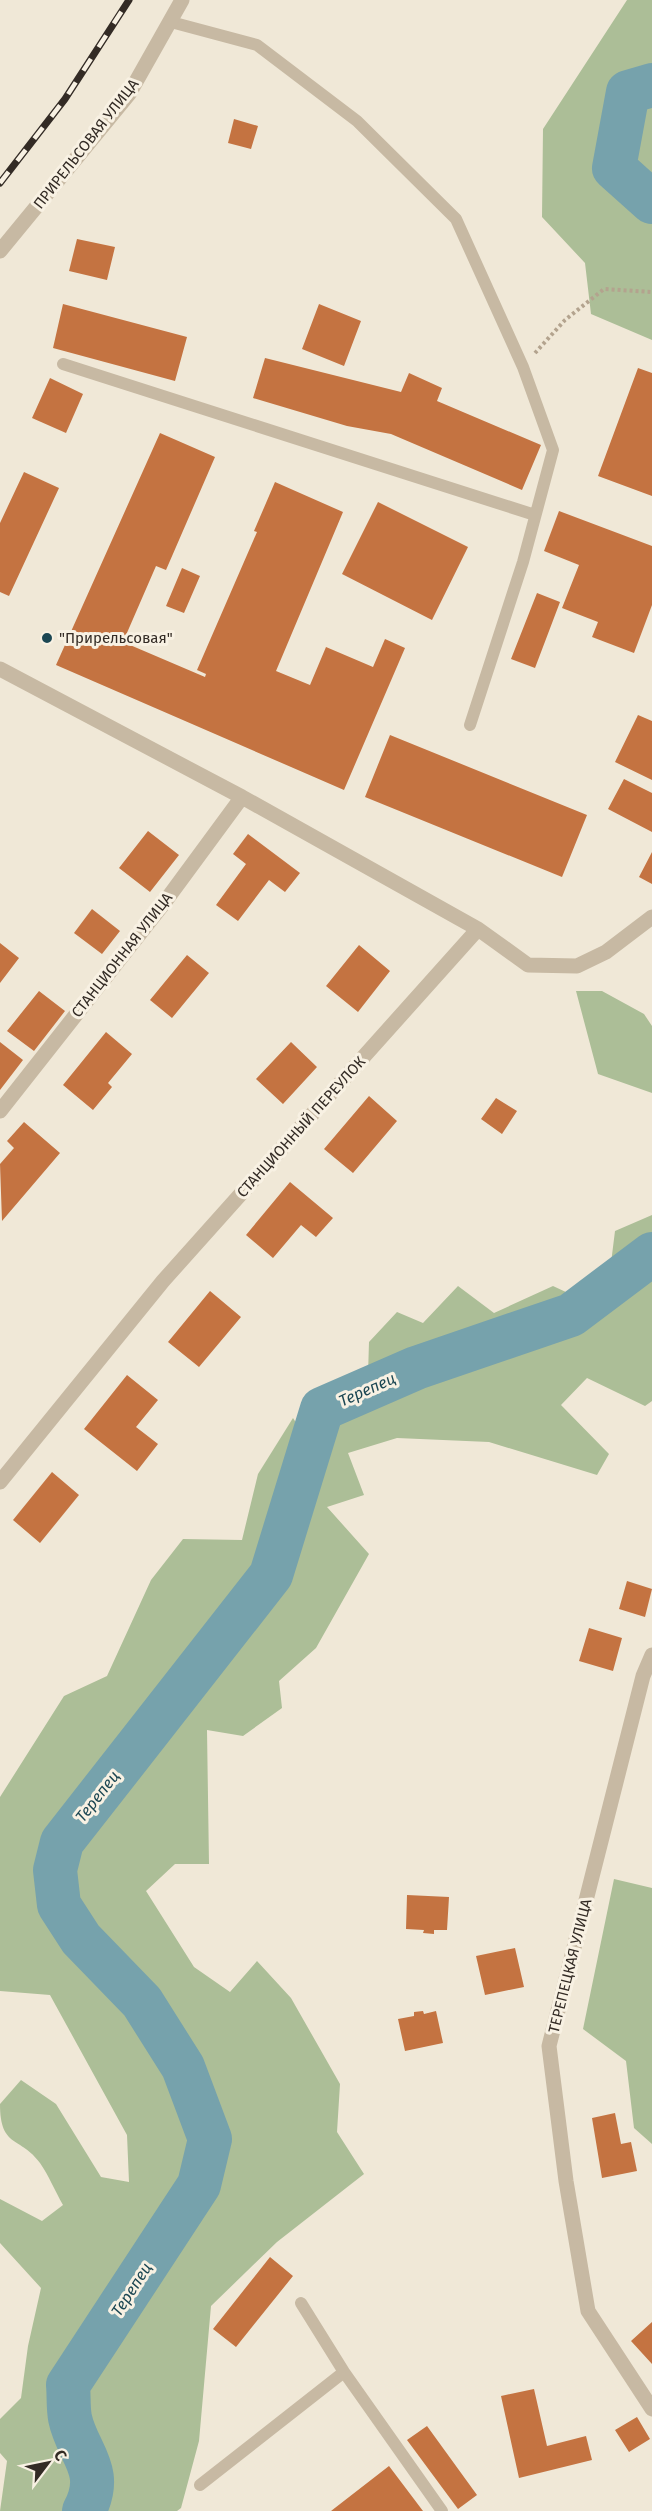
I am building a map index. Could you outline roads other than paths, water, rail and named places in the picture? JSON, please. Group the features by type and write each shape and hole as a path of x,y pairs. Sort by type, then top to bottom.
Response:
{"street":[{"name":"ПРИРЕЛЬСОВАЯ УЛИЦА","path":"0,251 129,94 182,0"},
{"path":"0,669 242,797 478,929 528,965 577,966 606,952 652,917"},
{"name":"СТАНЦИОННАЯ УЛИЦА","path":"0,1111 164,903 242,797"},
{"name":"СТАНЦИОННЫЙ ПЕРЕУЛОК","path":"0,1482 163,1281 478,929"},
{"name":"ТЕРЕПЕЦКАЯ УЛИЦА","path":"652,1655 643,1676 549,2046 566,2181 588,2311 652,2409"}],"lane":[{"path":"171,22 257,45 357,121 456,219 523,368 553,450 523,562 470,725"},
{"path":"63,364 536,515"},
{"path":"301,2303 344,2372 442,2511"},
{"path":"200,2485 344,2372"}],"waterway":[{"name":"Терепец","path":"652,85 628,92 614,168 652,202"},
{"name":"Терепец","path":"84,2511 90,2497 91,2473 70,2418 68,2385 199,2185 210,2139 183,2067 142,2002 81,1939 59,1905 55,1870 62,1842 271,1575 322,1409 416,1368 571,1315 652,1254"}],"railway":[{"path":"0,183 65,99 129,0"}],"place":[{"name":"\"Прирельсовая\"","path":"47,638"}]}
